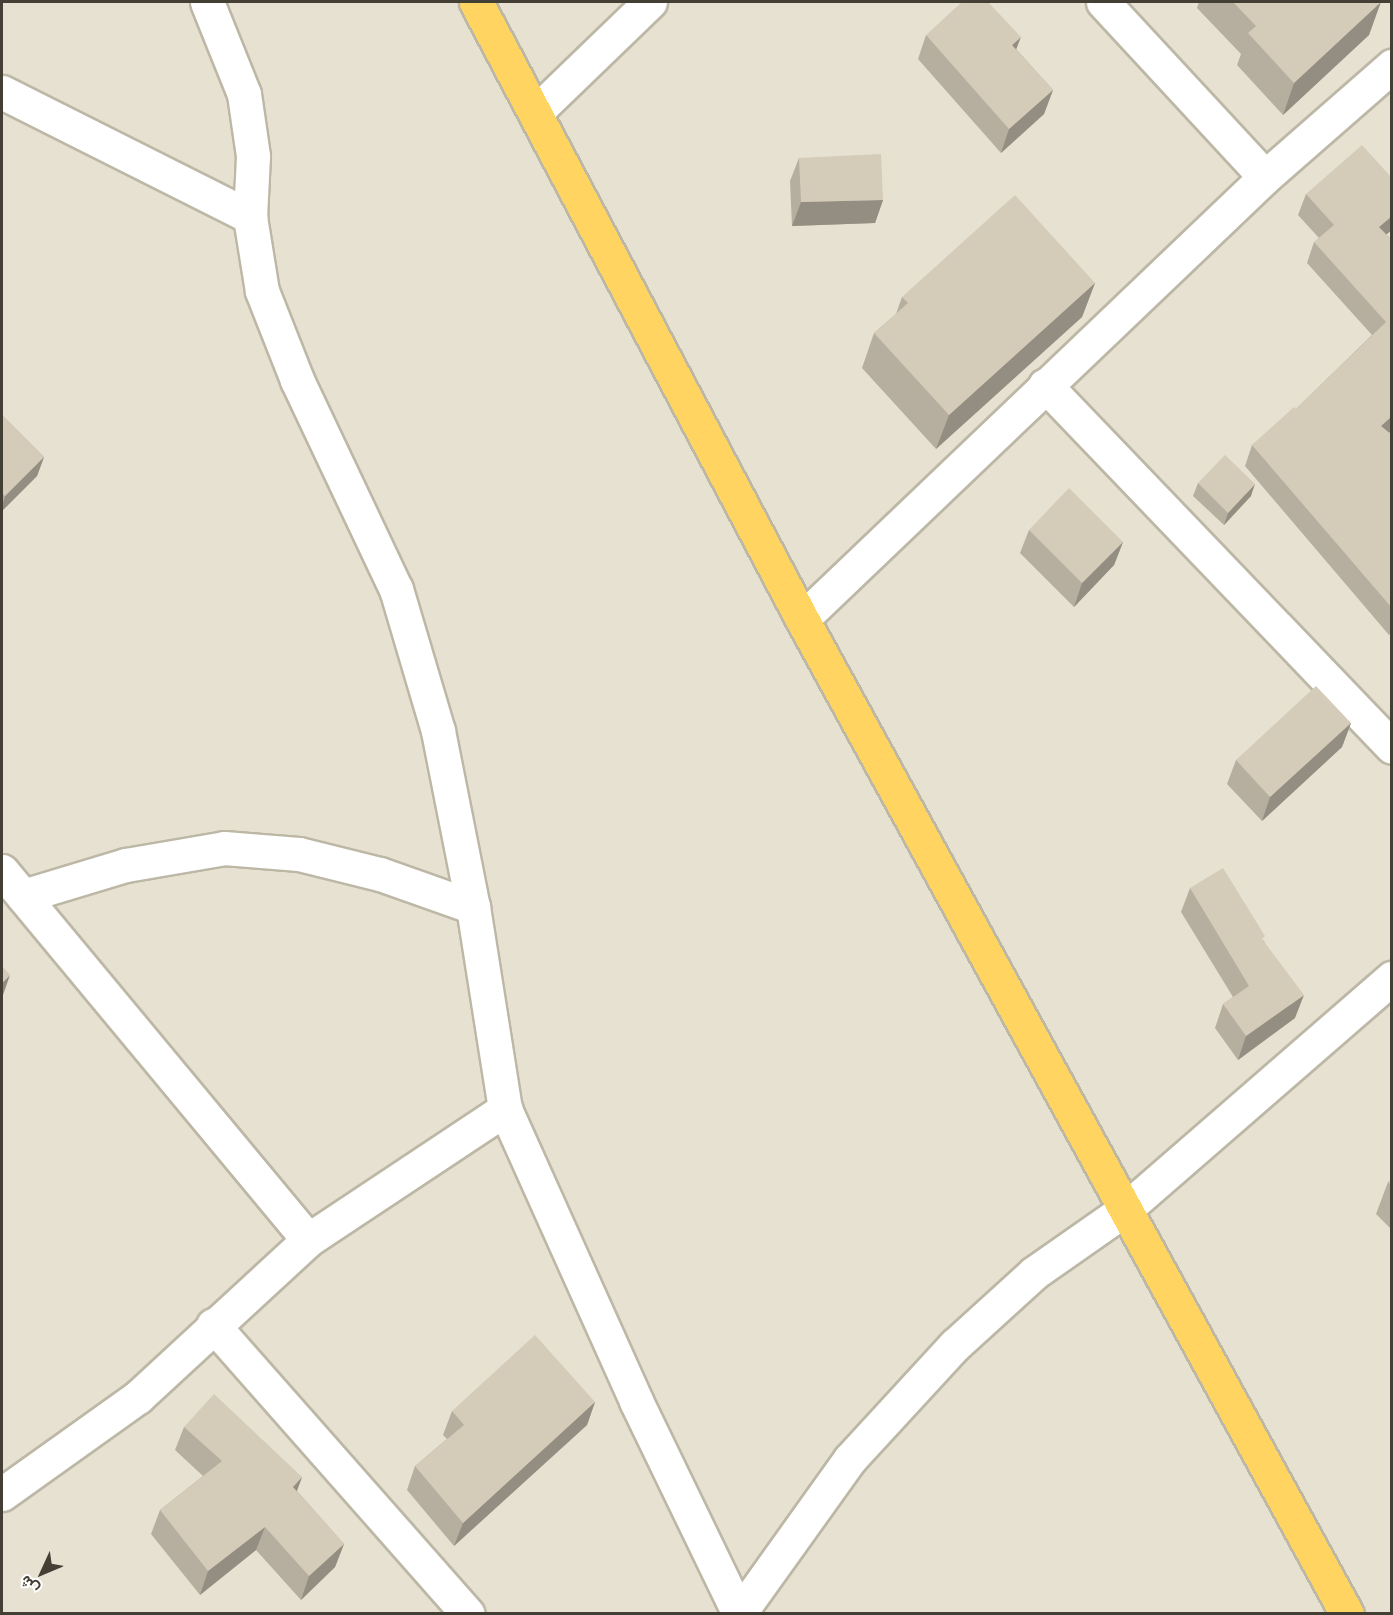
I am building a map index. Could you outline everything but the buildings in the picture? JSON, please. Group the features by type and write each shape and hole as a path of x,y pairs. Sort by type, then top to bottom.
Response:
{"highway":[{"path":"476,2 537,111 802,619 1127,1208 1347,1614"}],"street":[{"path":"207,2 244,94 253,156 250,217 262,291 297,380 396,589 438,731 473,907 504,1109 636,1401 739,1614 850,1459 955,1345 1034,1273 1127,1208 1392,978"},
{"path":"537,111 650,2"},
{"path":"1103,2 1265,177"},
{"path":"802,619 1265,177 1392,66"},
{"path":"2,92 250,217"},
{"path":"1045,385 1392,747"},
{"path":"23,896 126,865 224,848 299,854 380,874 473,907"},
{"path":"2,871 308,1240"},
{"path":"2,1494 138,1397 213,1325 308,1240 504,1109"},
{"path":"213,1325 468,1614"}],"shaded area":[{"path":"2,2 1391,2 1391,1613 2,1613"}]}
